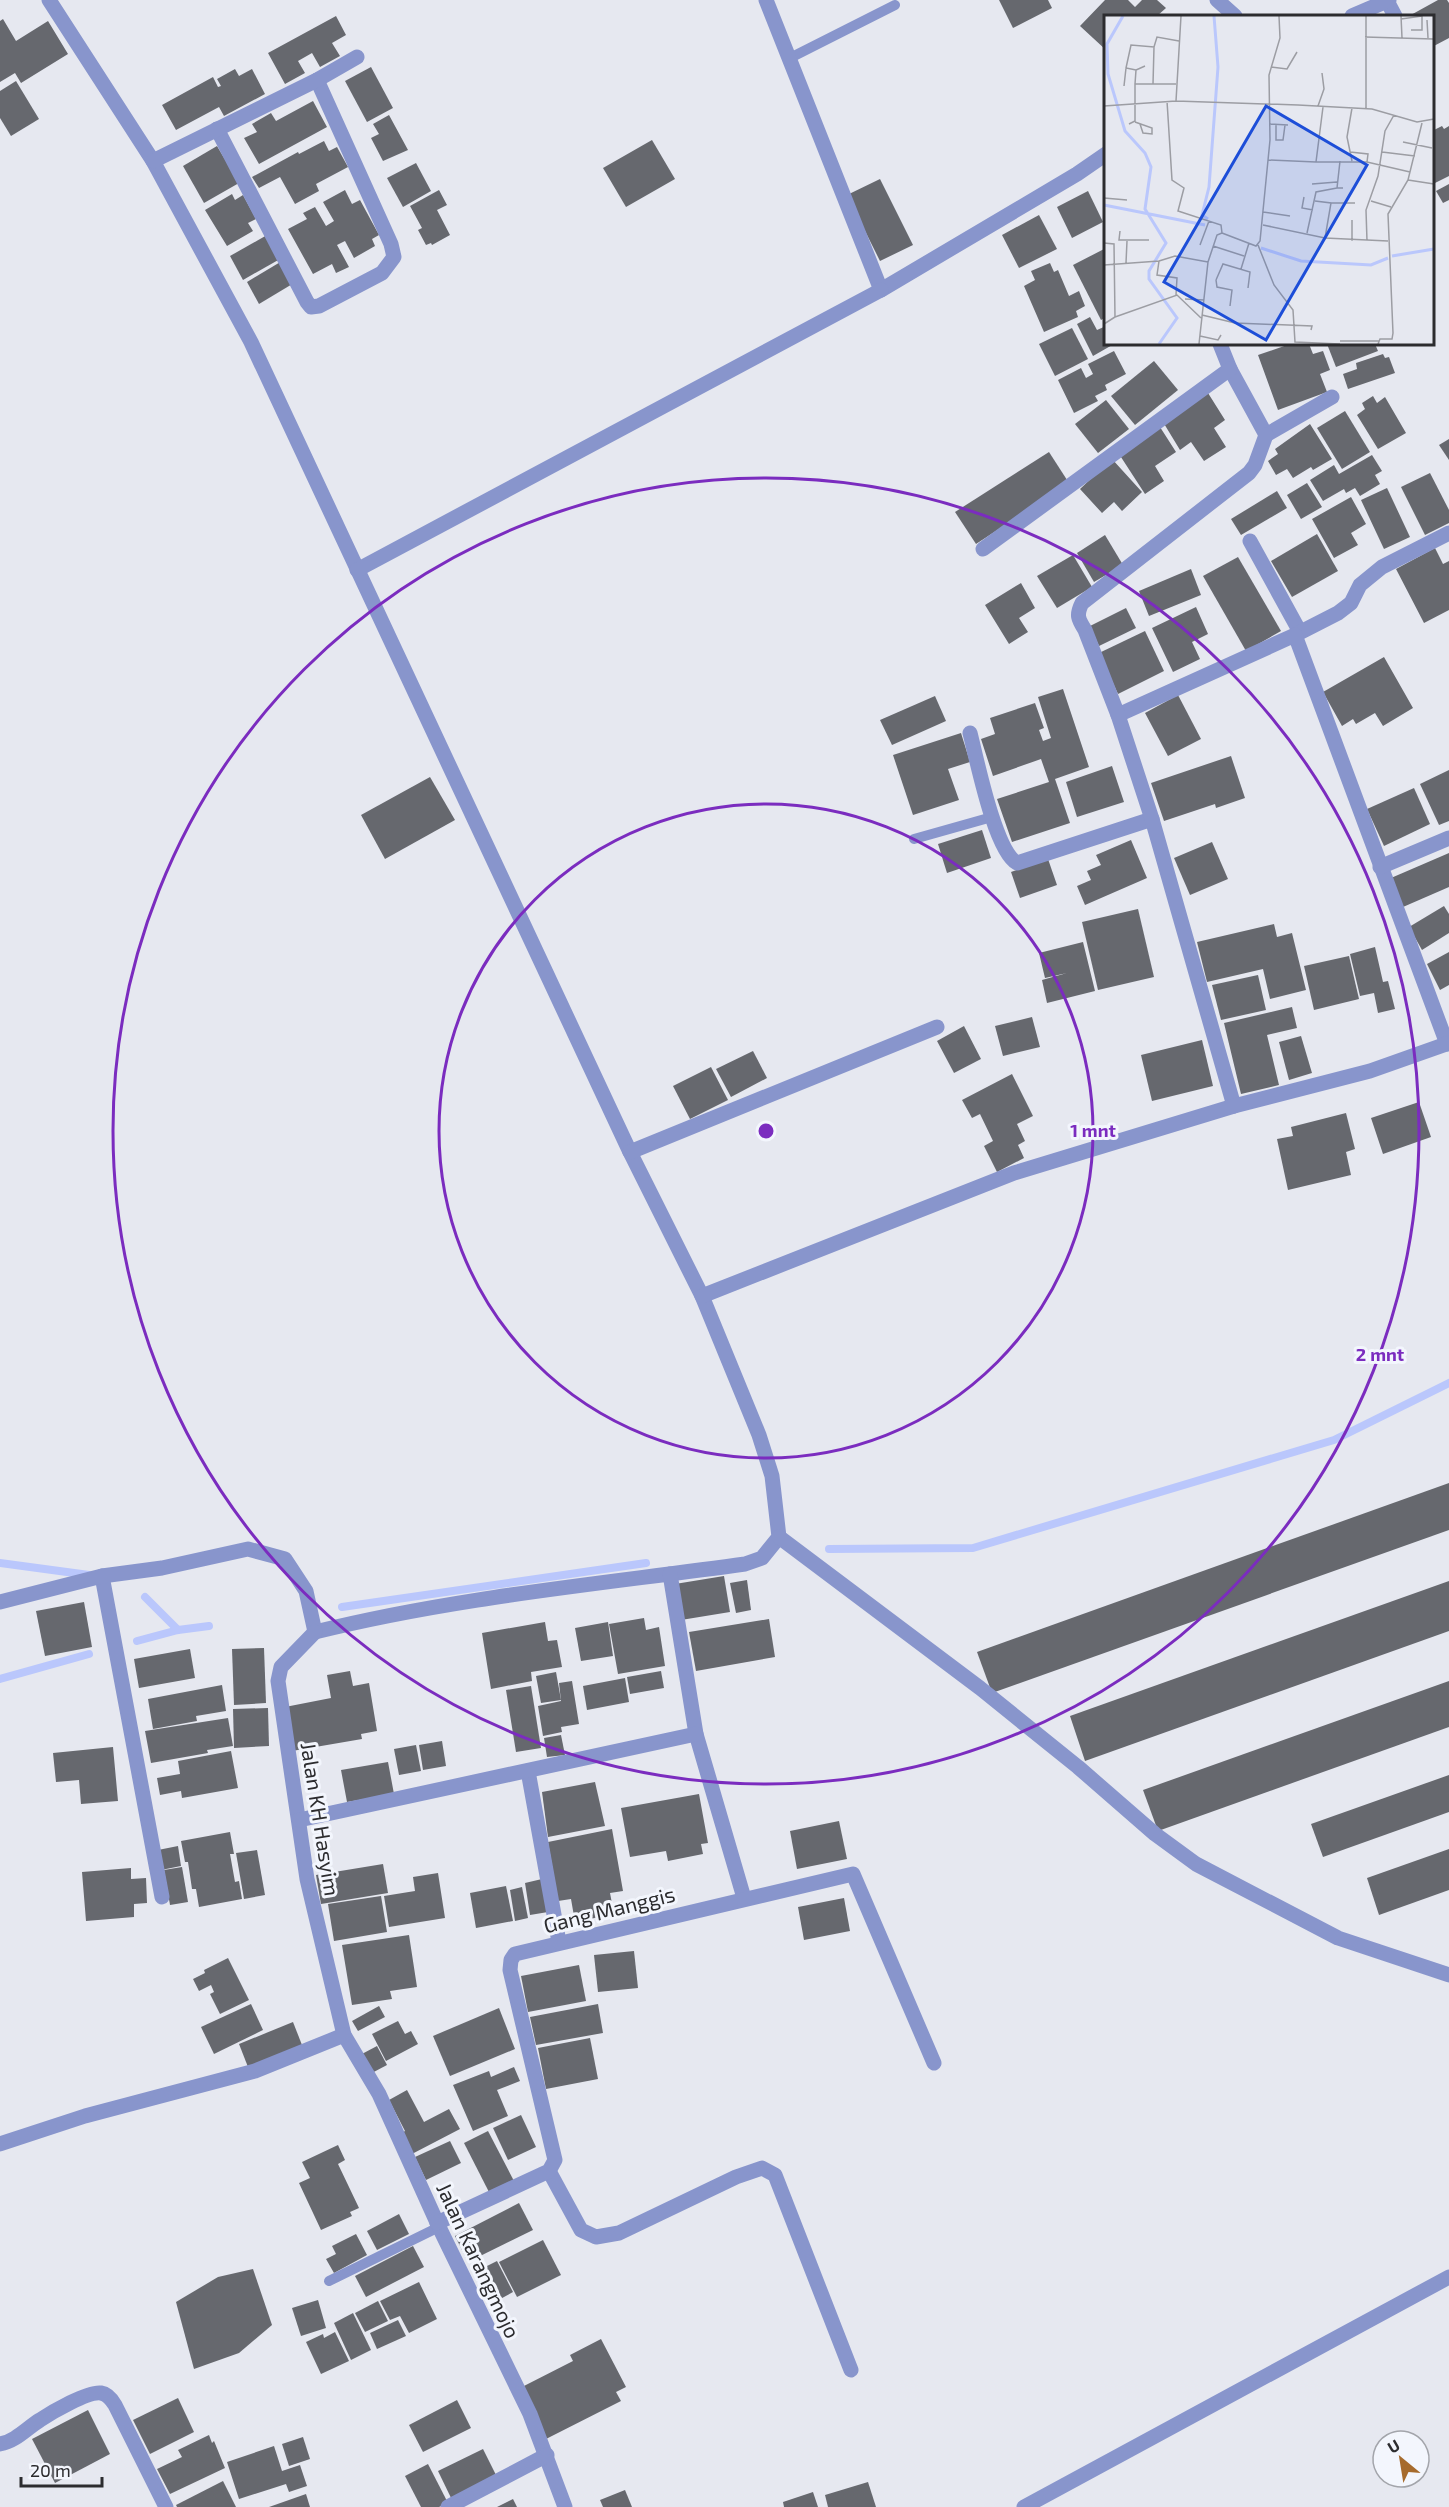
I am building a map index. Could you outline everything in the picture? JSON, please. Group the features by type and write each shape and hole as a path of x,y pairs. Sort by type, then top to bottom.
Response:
{"street":[{"path":"0,1602 102,1576 162,1568 248,1549 285,1559 306,1591 315,1632 360,1621 517,1593 744,1564 762,1558 779,1537 772,1476 759,1435 702,1296 630,1152 251,342 153,162 49,0"},
{"path":"766,0 881,290"},
{"path":"1217,0 1234,15"},
{"path":"1354,15 1388,0 1395,15"},
{"path":"153,162 317,80 357,57"},
{"path":"217,129 309,305 319,306 382,273 394,257 391,244 317,80"},
{"path":"357,570 881,290 1077,174 1104,155"},
{"path":"1220,345 1230,369 1266,435"},
{"path":"983,549 1230,369"},
{"path":"1234,1106 1152,819 1118,715 1077,612 1082,603 1249,473 1255,465 1266,435 1332,397"},
{"path":"1118,715 1338,613 1350,603 1360,585 1382,567 1449,533"},
{"path":"702,1296 1014,1173 1234,1106 1370,1071 1448,1044 1380,867 1298,633 1250,541"},
{"path":"970,733 992,817 1007,854 1017,863 1152,819"},
{"path":"1380,867 1449,838"},
{"path":"630,1152 937,1027"},
{"path":"779,1537 980,1688 1078,1767 1155,1834 1196,1864 1338,1938 1449,1975"},
{"path":"670,1574 696,1734 744,1898"},
{"path":"102,1576 162,1898"},
{"name":"Jalan KH Hasyim","path":"315,1632 281,1667 278,1681 307,1879 344,2035"},
{"path":"299,1820 696,1734"},
{"path":"528,1771 559,1942"},
{"name":"Gang Manggis","path":"549,2170 555,2160 510,1970 511,1960 515,1954 853,1874 934,2063"},
{"path":"0,2144 85,2116 255,2071 344,2035"},
{"name":"Jalan Karangmojo","path":"344,2035 379,2094 438,2225 530,2414 565,2507"},
{"path":"438,2225 549,2170 581,2230 596,2236 619,2233 736,2177 762,2168 775,2175 851,2370"},
{"path":"1024,2507 1449,2277"},
{"path":"0,2444 8,2443 42,2419 90,2394 102,2393 108,2396 115,2405 166,2507"},
{"path":"448,2507 547,2455"}],"lane":[{"path":"790,58 895,5"},
{"path":"914,839 992,817"},
{"path":"329,2281 438,2225"}],"building":[{"path":"999,0 1048,0 1052,8 1013,28"},
{"path":"1105,0 1128,0 1135,7 1142,0 1157,0 1166,8 1158,15 1104,15 1104,48 1080,26"},
{"path":"1438,0 1447,0 1449,3 1449,38 1434,46 1434,15 1411,15"},
{"path":"336,16 346,35 332,43 340,56 320,67 312,53 298,61 305,73 285,84 268,53"},
{"path":"3,19 16,41 48,21 68,54 21,83 15,73 0,82 0,21"},
{"path":"371,67 393,108 367,122 345,81"},
{"path":"235,69 239,76 252,69 265,94 224,116 219,107 176,130 162,105 213,77 218,87 221,86 217,79"},
{"path":"16,81 39,119 11,136 0,118 0,91"},
{"path":"313,101 327,127 259,164 244,138 257,132 252,124 271,113 276,121"},
{"path":"389,115 408,150 383,161 371,138 379,134 373,124"},
{"path":"1442,126 1444,129 1449,126 1449,176 1434,184 1434,130"},
{"path":"652,140 675,179 626,207 603,168"},
{"path":"324,141 329,151 337,147 348,167 316,184 319,191 295,204 280,177 259,188 252,177 298,152 299,154"},
{"path":"217,146 239,183 204,203 183,166"},
{"path":"416,163 431,191 403,207 387,178"},
{"path":"880,179 913,245 880,261 847,195"},
{"path":"1449,184 1449,200 1443,203 1436,191"},
{"path":"345,190 352,204 360,200 379,235 372,239 375,246 354,258 345,241 337,245 349,267 336,273 332,264 313,274 288,229 307,219 303,213 315,207 326,226 334,221 323,202"},
{"path":"439,190 447,205 437,210 450,235 432,245 431,243 426,245 418,230 422,228 410,206"},
{"path":"1088,191 1103,222 1072,238 1057,207"},
{"path":"232,194 235,200 243,195 256,219 248,223 253,231 227,246 205,210"},
{"path":"1039,215 1057,249 1019,268 1002,235"},
{"path":"267,235 280,259 243,280 230,256"},
{"path":"1104,249 1104,318 1101,320 1073,265"},
{"path":"282,261 294,283 259,304 247,282"},
{"path":"1050,263 1054,272 1058,270 1069,296 1079,291 1085,306 1076,311 1078,317 1044,332 1024,286 1035,280 1031,271"},
{"path":"1090,317 1097,330 1104,327 1104,345 1112,345 1093,356 1077,324"},
{"path":"1072,328 1088,359 1055,376 1039,344"},
{"path":"1287,345 1309,345 1313,354 1323,351 1330,370 1320,374 1327,392 1278,410 1258,355"},
{"path":"1327,345 1375,345 1378,351 1336,367"},
{"path":"1114,351 1126,374 1105,385 1107,390 1095,396 1098,401 1074,413 1058,380 1081,368 1086,378 1093,374 1088,364"},
{"path":"1383,354 1385,358 1389,357 1395,373 1348,389 1343,374 1357,369 1356,363"},
{"path":"1154,361 1178,390 1135,425 1111,396"},
{"path":"1208,393 1225,420 1214,428 1226,447 1204,461 1191,442 1180,450 1163,422"},
{"path":"1373,396 1377,403 1385,397 1406,433 1378,449 1357,415 1365,409 1362,403"},
{"path":"1106,400 1129,429 1098,453 1075,424"},
{"path":"1345,411 1370,452 1342,469 1317,428"},
{"path":"1310,424 1332,459 1313,470 1311,467 1293,478 1287,469 1276,475 1268,461 1278,454 1275,449"},
{"path":"1160,427 1176,452 1155,466 1164,481 1145,494 1119,454"},
{"path":"1449,439 1449,460 1439,445"},
{"path":"1049,452 1069,483 976,544 955,512"},
{"path":"1372,455 1382,471 1375,475 1380,484 1360,496 1355,488 1346,493 1344,489 1323,501 1310,480 1334,465 1339,474"},
{"path":"1112,459 1142,492 1122,511 1114,502 1102,513 1080,489"},
{"path":"1430,473 1449,510 1449,523 1425,535 1401,487"},
{"path":"1307,483 1322,507 1301,519 1287,495"},
{"path":"1387,488 1410,537 1384,549 1361,500"},
{"path":"1277,491 1287,508 1241,535 1231,519"},
{"path":"1351,497 1366,524 1351,533 1358,545 1334,558 1312,519"},
{"path":"1317,534 1338,571 1292,597 1271,561"},
{"path":"1105,535 1123,565 1094,582 1077,553"},
{"path":"1435,548 1443,564 1449,561 1449,610 1424,623 1396,569"},
{"path":"1073,555 1092,587 1057,608 1037,576"},
{"path":"1238,557 1281,631 1246,651 1203,576"},
{"path":"1191,569 1201,595 1149,616 1139,591"},
{"path":"1021,583 1035,608 1019,618 1028,632 1009,644 985,605"},
{"path":"1196,607 1208,634 1192,642 1200,659 1173,672 1152,628"},
{"path":"1126,608 1136,628 1099,646 1090,626"},
{"path":"1145,631 1164,671 1118,694 1099,653"},
{"path":"1384,657 1413,708 1383,726 1375,713 1356,724 1353,719 1342,726 1323,692"},
{"path":"1063,689 1089,767 1055,779 1070,823 1012,842 997,799 1049,782 1041,759 993,776 981,739 995,734 990,718 1035,703 1044,728 1039,730 1043,741 1051,738 1038,697"},
{"path":"1178,695 1201,739 1168,756 1145,713"},
{"path":"935,696 946,721 892,745 880,720"},
{"path":"961,733 970,762 948,769 959,800 913,815 893,755"},
{"path":"1231,756 1245,798 1216,808 1215,804 1164,821 1151,783"},
{"path":"1112,766 1124,802 1077,817 1066,782"},
{"path":"1449,770 1449,821 1439,825 1420,784"},
{"path":"430,777 455,820 385,859 361,815"},
{"path":"1414,788 1430,824 1384,846 1367,809"},
{"path":"982,830 991,858 947,873 938,844"},
{"path":"1131,840 1147,878 1085,905 1077,886 1091,880 1087,871 1101,865 1096,855"},
{"path":"1212,842 1228,879 1190,895 1174,858"},
{"path":"1449,853 1449,887 1403,907 1391,878"},
{"path":"1048,859 1057,885 1020,898 1011,872"},
{"path":"1444,906 1449,914 1449,933 1422,950 1409,927"},
{"path":"1138,909 1154,977 1098,990 1082,922"},
{"path":"1274,924 1277,937 1292,933 1306,990 1270,999 1263,969 1207,982 1197,942"},
{"path":"1083,942 1095,991 1047,1003 1042,980 1067,973 1045,978 1039,953"},
{"path":"1375,947 1383,982 1388,981 1395,1009 1378,1013 1374,993 1360,996 1350,954"},
{"path":"1449,952 1449,985 1440,990 1427,964"},
{"path":"1349,956 1359,999 1314,1010 1304,966"},
{"path":"1258,975 1266,1010 1221,1020 1212,985"},
{"path":"1292,1007 1297,1028 1267,1035 1279,1085 1241,1094 1224,1023"},
{"path":"1032,1017 1040,1047 1003,1056 995,1026"},
{"path":"964,1026 981,1059 954,1073 937,1041"},
{"path":"1301,1036 1312,1073 1289,1080 1279,1042"},
{"path":"1202,1040 1213,1086 1152,1101 1141,1055"},
{"path":"753,1051 767,1078 731,1097 716,1069"},
{"path":"711,1067 728,1100 690,1119 673,1086"},
{"path":"1012,1074 1033,1116 1017,1124 1025,1141 1018,1145 1024,1158 997,1172 984,1146 993,1141 980,1114 972,1118 962,1100"},
{"path":"1419,1102 1431,1137 1383,1154 1371,1118"},
{"path":"1346,1113 1355,1149 1346,1152 1351,1175 1288,1190 1277,1139 1293,1136 1291,1127"},
{"path":"1449,1483 1449,1530 992,1693 977,1652"},
{"path":"724,1576 730,1612 681,1620 675,1584"},
{"path":"747,1580 751,1610 736,1613 730,1583"},
{"path":"1449,1581 1449,1631 1085,1761 1070,1716"},
{"path":"84,1602 92,1647 45,1656 36,1611"},
{"path":"644,1618 646,1630 659,1627 665,1666 618,1674 609,1624"},
{"path":"769,1619 775,1657 696,1671 689,1632"},
{"path":"545,1622 548,1641 557,1640 562,1667 531,1672 532,1681 491,1689 482,1633"},
{"path":"608,1622 613,1656 581,1661 575,1628"},
{"path":"264,1648 266,1703 234,1705 232,1649"},
{"path":"190,1649 195,1678 139,1688 134,1659"},
{"path":"350,1671 353,1686 369,1683 377,1731 361,1734 362,1739 292,1751 285,1707 331,1698 327,1675"},
{"path":"661,1671 664,1688 630,1694 627,1677"},
{"path":"556,1672 561,1700 541,1703 536,1676"},
{"path":"625,1678 629,1702 587,1710 583,1686"},
{"path":"572,1681 579,1724 561,1727 562,1732 543,1736 538,1706 561,1701 559,1683"},
{"path":"1449,1681 1449,1727 1158,1831 1143,1790"},
{"path":"222,1685 226,1711 196,1716 197,1721 153,1729 148,1699"},
{"path":"531,1686 541,1748 516,1752 506,1690"},
{"path":"268,1708 269,1746 234,1748 233,1709"},
{"path":"228,1718 233,1746 151,1763 145,1731"},
{"path":"561,1735 565,1755 547,1757 544,1738"},
{"path":"442,1741 446,1766 423,1770 419,1745"},
{"path":"416,1745 421,1771 399,1775 394,1749"},
{"path":"113,1747 118,1801 81,1804 79,1780 56,1782 53,1753"},
{"path":"231,1751 238,1788 182,1798 181,1791 160,1795 157,1778 180,1774 178,1761"},
{"path":"388,1762 394,1794 347,1802 341,1770"},
{"path":"1449,1775 1449,1812 1323,1857 1311,1824"},
{"path":"595,1782 605,1826 548,1837 542,1792"},
{"path":"699,1794 708,1843 701,1844 703,1854 668,1861 666,1851 630,1857 621,1808"},
{"path":"839,1821 847,1859 797,1869 790,1831"},
{"path":"612,1829 623,1891 610,1893 614,1914 575,1922 571,1899 558,1901 548,1842"},
{"path":"230,1832 234,1854 230,1854 235,1882 239,1881 242,1899 199,1907 196,1889 192,1889 188,1862 185,1862 181,1841"},
{"path":"178,1846 181,1866 161,1870 158,1850"},
{"path":"1449,1849 1449,1890 1379,1915 1367,1878"},
{"path":"257,1850 265,1895 244,1899 236,1853"},
{"path":"383,1864 388,1893 321,1904 316,1875"},
{"path":"182,1867 188,1902 170,1905 164,1870"},
{"path":"131,1868 131,1879 146,1878 147,1903 134,1904 134,1917 86,1921 82,1872"},
{"path":"438,1873 445,1918 389,1927 384,1896 415,1891 413,1877"},
{"path":"542,1879 548,1912 530,1915 525,1883"},
{"path":"506,1886 513,1921 476,1928 470,1893"},
{"path":"522,1887 528,1918 515,1921 510,1890"},
{"path":"381,1896 387,1932 334,1941 328,1904"},
{"path":"844,1898 850,1931 804,1940 798,1907"},
{"path":"409,1935 417,1987 390,1991 392,1999 352,2005 342,1945"},
{"path":"634,1951 638,1988 598,1992 594,1955"},
{"path":"228,1958 249,2000 220,2014 210,1994 214,1992 211,1985 199,1991 193,1979 205,1973 204,1970"},
{"path":"579,1965 586,2001 528,2012 521,1976"},
{"path":"251,2004 263,2030 214,2054 201,2027"},
{"path":"598,2004 603,2033 536,2045 530,2017"},
{"path":"379,2006 385,2017 358,2031 352,2021"},
{"path":"499,2008 515,2049 450,2076 433,2036"},
{"path":"398,2021 405,2034 411,2031 418,2044 386,2061 372,2034"},
{"path":"293,2022 302,2045 248,2067 239,2044"},
{"path":"590,2038 598,2079 546,2089 538,2048"},
{"path":"377,2046 387,2065 370,2074 360,2055"},
{"path":"514,2067 520,2081 497,2090 508,2116 473,2131 453,2085 489,2071 491,2077"},
{"path":"407,2090 424,2122 449,2109 460,2129 410,2155 399,2135 405,2131 389,2100"},
{"path":"521,2115 536,2147 508,2160 493,2128"},
{"path":"488,2131 515,2183 491,2196 464,2143"},
{"path":"450,2141 461,2163 426,2180 415,2157"},
{"path":"338,2145 345,2160 338,2164 359,2208 350,2212 352,2216 321,2230 299,2183 310,2178 302,2162"},
{"path":"519,2203 533,2230 468,2262 455,2236"},
{"path":"399,2214 409,2234 377,2250 367,2231"},
{"path":"356,2234 367,2255 334,2273 326,2259 336,2254 332,2246"},
{"path":"543,2240 561,2275 517,2297 499,2262"},
{"path":"413,2246 424,2267 366,2297 355,2276"},
{"path":"497,2261 513,2292 491,2304 475,2272"},
{"path":"253,2269 272,2325 239,2353 194,2369 176,2302 218,2277"},
{"path":"419,2282 437,2319 409,2333 400,2316 390,2320 380,2301"},
{"path":"318,2300 326,2328 301,2336 292,2308"},
{"path":"378,2301 388,2321 365,2332 355,2313"},
{"path":"353,2313 371,2350 351,2360 334,2323"},
{"path":"398,2320 406,2336 377,2349 370,2333"},
{"path":"335,2332 349,2361 321,2374 306,2342 323,2334 324,2338"},
{"path":"601,2339 626,2387 616,2392 621,2401 546,2439 520,2388 573,2361 570,2355"},
{"path":"178,2398 194,2432 150,2454 133,2420"},
{"path":"457,2400 471,2428 423,2452 409,2425"},
{"path":"88,2410 110,2454 55,2483 32,2439"},
{"path":"209,2435 212,2443 214,2441 225,2468 170,2494 157,2469 182,2457 178,2450"},
{"path":"303,2437 310,2459 289,2466 282,2444"},
{"path":"274,2446 282,2471 300,2465 307,2486 289,2492 286,2484 239,2499 227,2462"},
{"path":"483,2449 498,2479 453,2502 438,2471"},
{"path":"428,2464 448,2503 439,2507 421,2507 405,2476"},
{"path":"223,2481 236,2507 177,2507 176,2505"},
{"path":"868,2482 876,2507 828,2507 825,2495"},
{"path":"625,2490 632,2507 603,2507 600,2500"},
{"path":"813,2492 818,2507 784,2507 783,2502"},
{"path":"306,2494 310,2507 269,2507"},
{"path":"513,2499 517,2507 497,2507"}],"waterway":[{"path":"829,1549 973,1548 1334,1440 1449,1383"},
{"path":"0,1563 89,1575"},
{"path":"342,1607 646,1563"},
{"path":"145,1597 178,1630"},
{"path":"137,1641 178,1630 209,1626"},
{"path":"0,1679 89,1654"}]}
